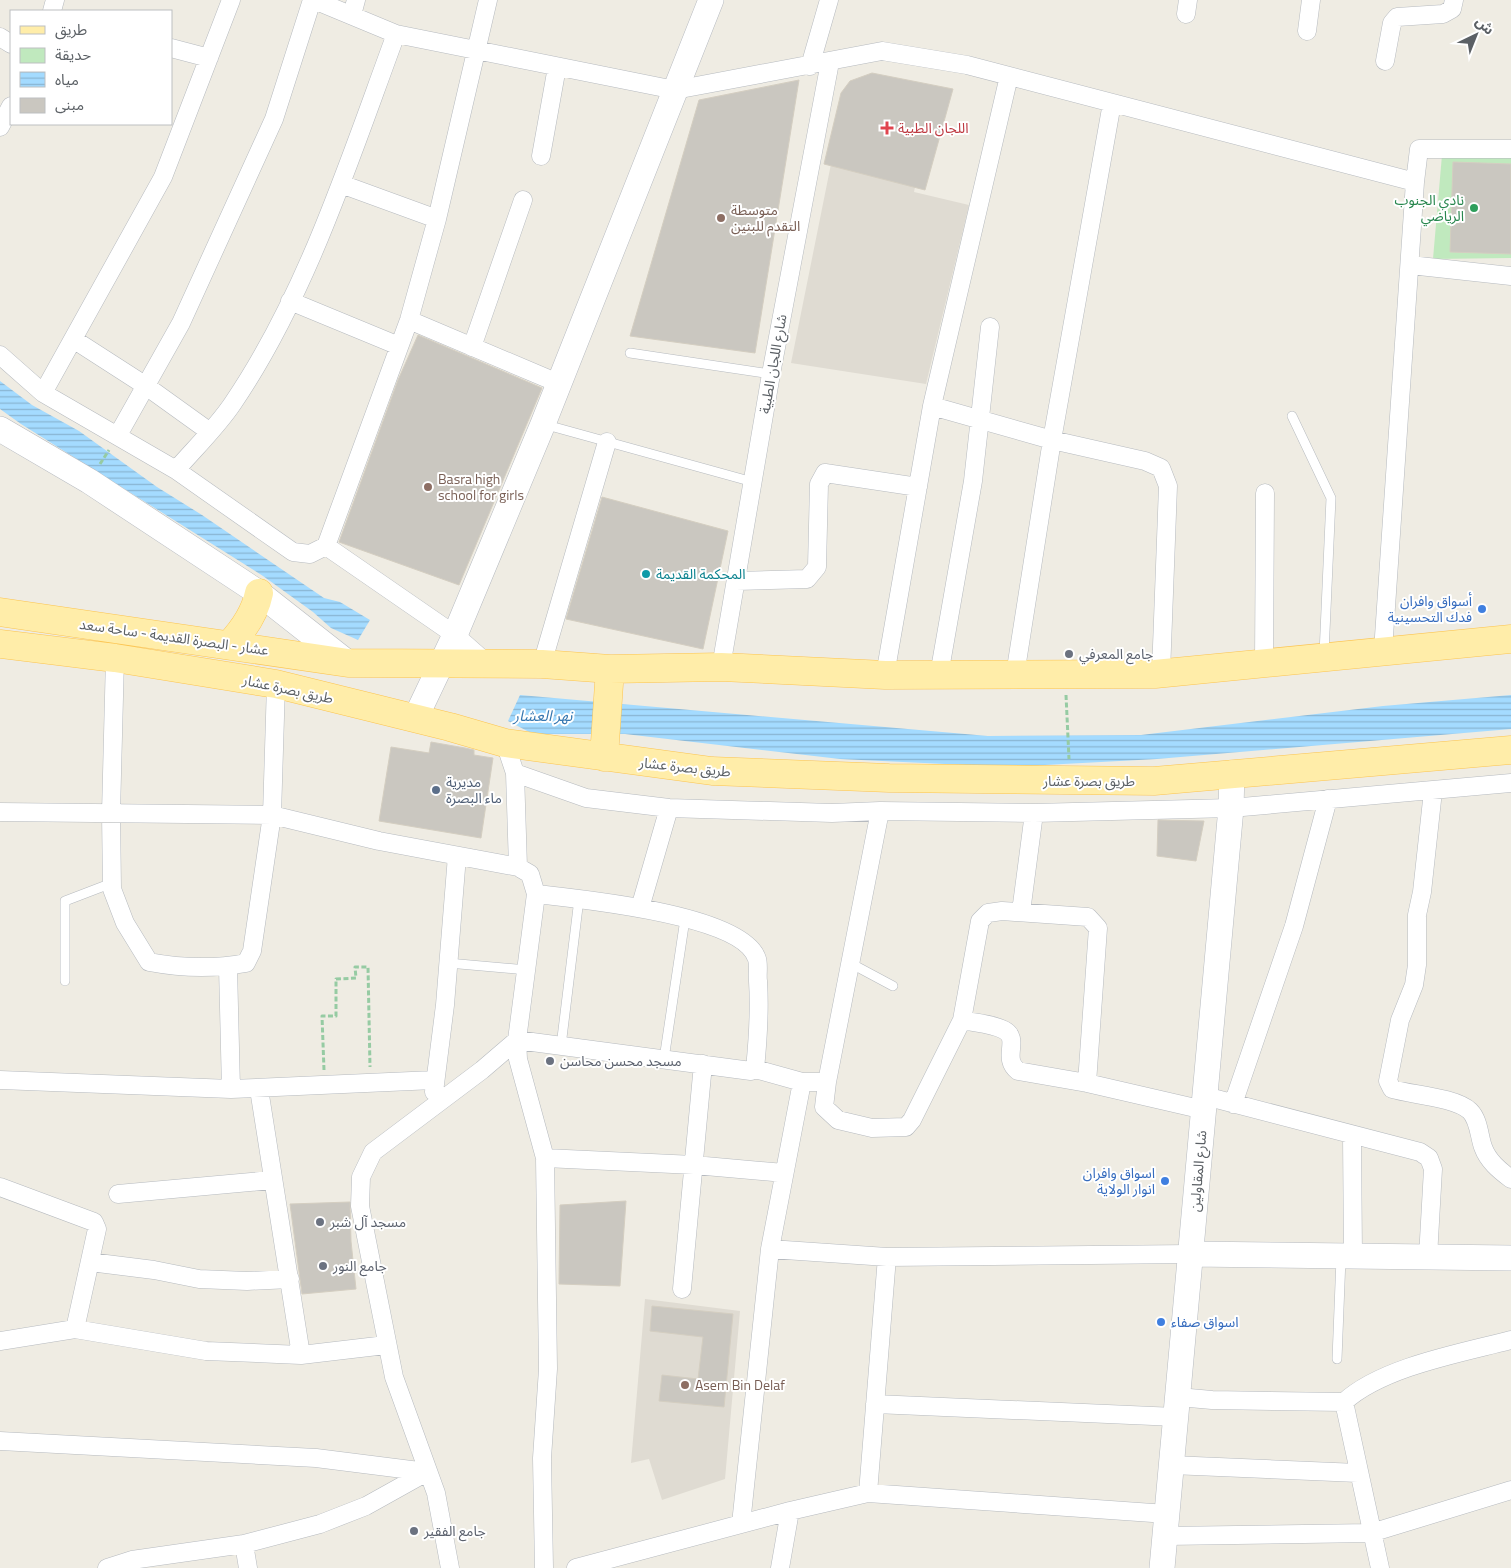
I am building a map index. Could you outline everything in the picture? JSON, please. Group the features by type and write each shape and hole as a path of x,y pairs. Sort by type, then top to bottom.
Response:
{"main road":[{"path":"230,644 256,606 260,593"},
{"name":"عشار - البصرة القديمة - ساحة سعد","path":"0,612 230,644 348,663 542,664 609,678 721,667 885,675 1161,673 1264,665 1324,657 1511,639"},
{"name":"طريق بصرة عشار","path":"0,644 114,658 276,684 505,743 604,750 712,772 898,778 1154,781 1511,750"},
{"path":"604,750 609,678"}],"street":[{"path":"43,393 163,177 231,0"},
{"path":"113,442 181,323 274,118 313,0 354,8 396,34 478,52 675,90 882,51 967,66 1010,76 1415,182"},
{"path":"0,354 43,393 113,442 176,470 293,552 310,554 326,546 409,320 437,219 478,52 488,0"},
{"path":"415,719 455,636 543,424 711,0"},
{"path":"810,66 829,0"},
{"path":"1307,31 1311,0"},
{"path":"1385,61 1392,23 1397,18 1443,14 1452,9 1454,0"},
{"path":"176,470 232,404 280,323 341,184 396,34"},
{"path":"172,48 209,58"},
{"name":"شارع اللجان الطبية","path":"721,667 771,374 830,62"},
{"path":"541,156 557,67"},
{"path":"885,675 932,406 1010,76"},
{"path":"1015,675 1052,440 1112,103"},
{"path":"0,127 10,108"},
{"path":"1383,651 1415,182 1419,149 1511,149"},
{"path":"341,184 437,219"},
{"path":"472,346 523,200"},
{"path":"1410,265 1511,276"},
{"path":"290,301 400,346"},
{"path":"409,320 558,383"},
{"path":"939,675 973,481 990,327"},
{"path":"73,339 146,386 210,432"},
{"path":"932,406 1052,440 1145,461 1162,468 1168,486 1161,673"},
{"path":"0,429 89,480 260,593 348,663"},
{"path":"542,664 607,442"},
{"path":"736,581 807,579 817,567 819,484 825,474 918,487"},
{"path":"1264,665 1265,492"},
{"path":"326,546 455,636 489,665"},
{"path":"114,658 111,812 112,883 125,923 149,962 172,967 228,966 246,963 252,951 272,815 276,684"},
{"path":"505,743 515,773 518,867"},
{"path":"515,773 586,798 669,808 832,813 880,811 1034,813 1231,808 1511,783"},
{"name":"شارع المقاولين","path":"1162,1568 1231,808 1232,773"},
{"path":"1433,791 1422,892 1417,915 1417,965 1414,986 1400,1020 1388,1081 1392,1089 1461,1105 1471,1112 1475,1118 1483,1148 1490,1162 1511,1179"},
{"path":"1233,1104 1294,926 1328,799"},
{"path":"640,908 669,808"},
{"path":"880,811 827,1082 824,1107 838,1120 872,1128 906,1127 912,1120 962,1020 980,921 988,913 1021,912 1088,916 1098,928 1087,1083"},
{"path":"0,812 272,815 379,841 518,867 530,874 536,894 517,1040 518,1059 545,1158 548,1369 542,1458 544,1568"},
{"path":"1021,912 1034,813"},
{"path":"434,1107 434,1080 448,963 457,856"},
{"path":"536,894 640,908 719,928 742,940 756,958 760,1011 755,1069"},
{"path":"228,966 231,1089"},
{"path":"962,1020 1004,1030 1010,1035 1012,1041 1010,1060 1012,1066 1018,1071 1204,1103 1233,1104 1420,1152 1429,1158 1433,1169 1428,1257"},
{"path":"450,1568 436,1493 394,1378 360,1206 361,1177 373,1152 434,1107 517,1040 755,1069 802,1082 827,1082"},
{"path":"682,1289 703,1064"},
{"path":"0,1080 259,1089 324,1084 434,1080"},
{"path":"741,1524 770,1249 802,1082"},
{"path":"259,1089 301,1356"},
{"path":"1348,1256 1352,1135"},
{"path":"545,1158 694,1165 784,1173"},
{"path":"118,1194 272,1180"},
{"path":"0,1187 94,1222 97,1229 75,1329"},
{"path":"770,1249 887,1257 1190,1254 1511,1258"},
{"path":"868,1494 887,1257"},
{"path":"90,1262 154,1270 199,1279 247,1281 290,1279"},
{"path":"0,1341 75,1329 206,1351 301,1356 386,1345"},
{"path":"875,1404 1177,1407 1212,1400 1344,1402 1357,1389 1390,1375 1442,1358 1511,1340"},
{"path":"1344,1402 1380,1568"},
{"path":"0,1441 316,1458 428,1472"},
{"path":"1172,1465 1358,1473"},
{"path":"107,1568 132,1560 244,1544 320,1524 366,1506 428,1472"},
{"path":"576,1568 790,1511 868,1494 1166,1525 1371,1533 1511,1490"},
{"path":"780,1568 790,1511"},
{"path":"244,1544 248,1568"}],"lane":[{"path":"630,353 771,374"},
{"path":"1292,416 1331,498 1324,657"},
{"path":"543,424 753,482"},
{"path":"65,981 65,901 112,883"},
{"path":"561,1046 579,900"},
{"path":"664,1059 685,919"},
{"path":"448,963 527,970"},
{"path":"850,964 893,986"},
{"path":"1336,1359 1348,1256"}],"path":[{"path":"98,466 113,442"},
{"path":"1066,698 1069,763"},
{"path":"324,1084 322,1016 336,1016 336,979 356,978 355,967 368,967 370,1082"}],"shaded area":[{"path":"831,164 916,182 914,192 969,205 926,384 791,363"},
{"name":"Asem Bin Delaf","path":"645,1299 740,1311 725,1479 662,1500 649,1459 631,1463"}],"green space":[{"name":"نادي الجنوب الرياضي","path":"1442,155 1511,158 1511,258 1433,259"}],"water":[{"path":"0,381 32,405 79,431 157,487 202,515 324,598 340,602 370,620 358,640 331,628 313,612 263,576 0,409"},
{"name":"نهر العشار","path":"520,695 988,736 1141,735 1383,706 1511,695 1511,729 1157,759 1008,767 840,759 625,734 533,734 508,721"}],"building":[{"name":"اللجان الطبية","path":"872,73 953,89 925,190 824,164 841,93 850,81"},
{"name":"متوسطة التقدم للبنين","path":"799,80 755,353 630,336 699,100"},
{"name":"نادي الجنوب الرياضي","path":"1453,162 1511,164 1511,254 1450,252"},
{"name":"Basra high school for girls","path":"418,335 542,388 459,585 339,542 398,380"},
{"name":"المحكمة القديمة","path":"602,497 728,531 703,649 566,619"},
{"name":"مديرية ماء البصرة","path":"431,742 474,750 474,755 493,758 481,838 379,821 391,747 429,753"},
{"path":"1158,820 1204,821 1196,861 1157,856"},
{"path":"626,1201 620,1286 559,1284 560,1205"},
{"path":"350,1202 351,1241 356,1289 302,1294 290,1204"},
{"path":"652,1306 733,1314 724,1407 659,1401 662,1375 698,1379 703,1337 650,1331"}],"place":[{"name":"اللجان الطبية","path":"887,128"},
{"name":"نادي الجنوب الرياضي","path":"1474,208"},
{"name":"متوسطة التقدم للبنين","path":"721,218"},
{"name":"Basra high school for girls","path":"428,487"},
{"name":"المحكمة القديمة","path":"646,574"},
{"name":"أسواق وافران فدك التحسينية","path":"1482,609"},
{"name":"جامع المعرفي","path":"1069,654"},
{"name":"مديرية ماء البصرة","path":"436,790"},
{"name":"مسجد محسن محاسن","path":"550,1061"},
{"name":"اسواق وافران انوار الولاية","path":"1165,1181"},
{"name":"مسجد آل شبر","path":"320,1222"},
{"name":"جامع النور","path":"323,1266"},
{"name":"اسواق صفاء","path":"1161,1322"},
{"name":"Asem Bin Delaf","path":"685,1385"},
{"name":"جامع الفقير","path":"414,1531"}]}
